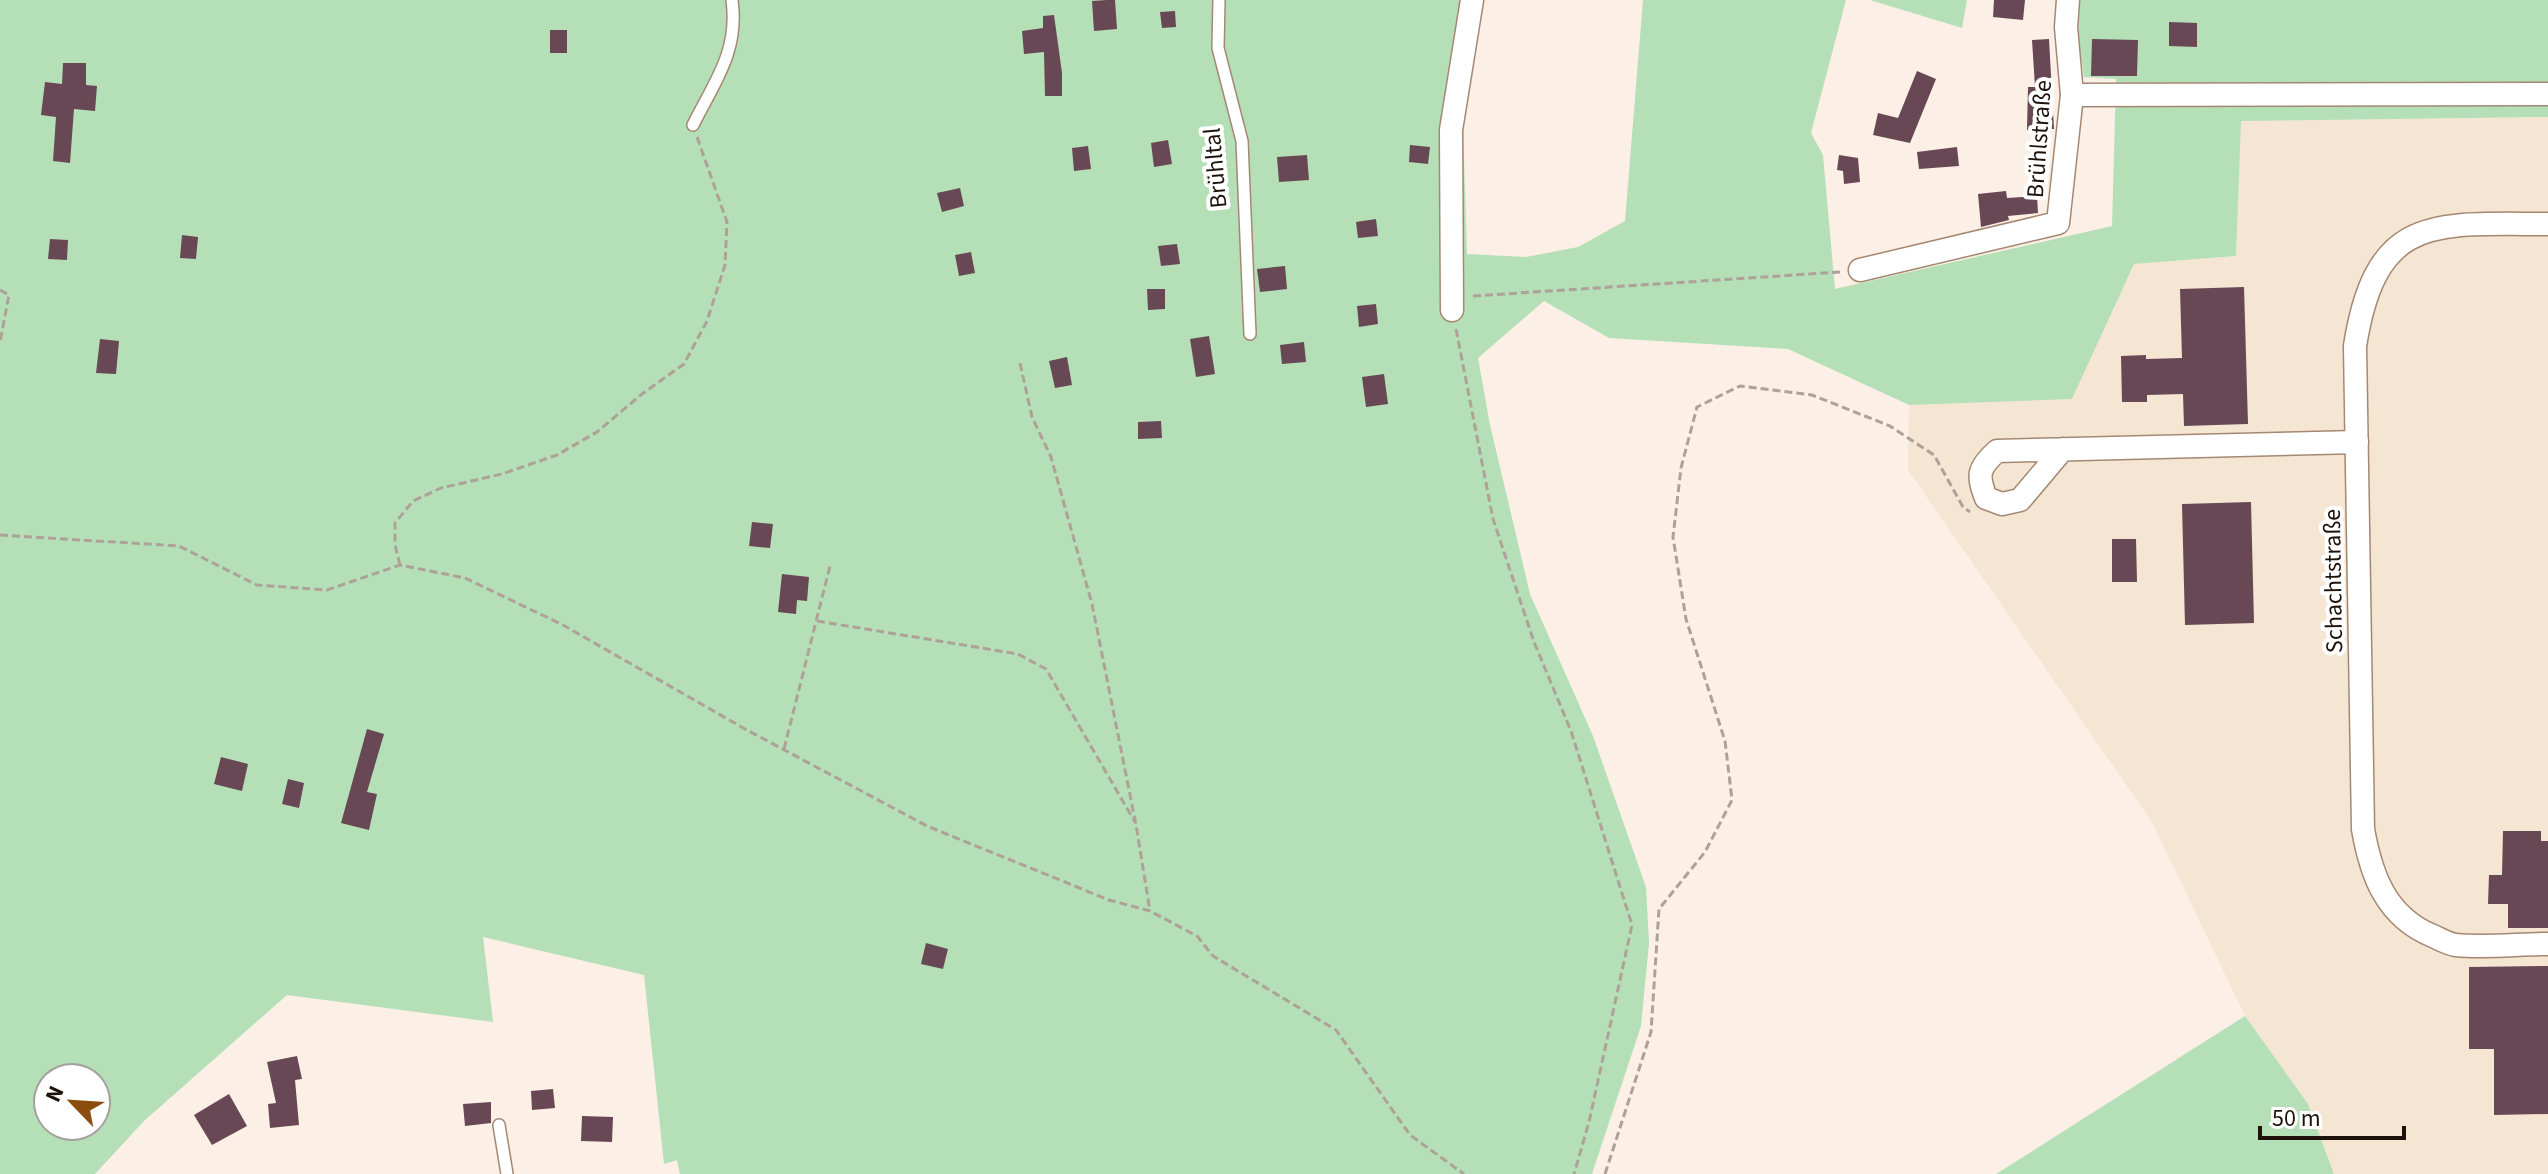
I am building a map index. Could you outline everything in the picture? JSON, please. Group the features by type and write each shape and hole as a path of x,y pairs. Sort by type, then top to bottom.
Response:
{"street":[{"path":"1452,304 1451,130 1472,0"},
{"name":"Brühlstraße","path":"1860,270 2058,223 2072,95 2066,27 2068,0"},
{"path":"2072,95 2548,94"},
{"name":"Schachtstraße","path":"2548,224 2458,224 2429,228 2398,245 2375,274 2361,306 2355,346 2363,829 2369,862 2379,887 2395,913 2420,931 2453,945 2548,944"},
{"path":"2063,449 2357,442"}],"lane":[{"path":"693,125 731,50 735,21 732,0"},
{"name":"Brühltal","path":"1219,0 1218,48 1242,141 1250,334"},
{"path":"499,1125 507,1174"}],"path":[{"path":"400,565 395,545 395,523 413,501 441,488 502,474 557,455 597,432 684,364 707,321 725,265 727,222 693,125"},
{"path":"1574,1174 1589,1122 1632,925 1571,731 1534,642 1493,519 1452,304 1860,270"},
{"path":"0,290 9,295 0,342"},
{"path":"1020,363 1032,417 1051,457 1092,604 1150,911"},
{"path":"1605,1174 1651,1032 1659,909 1705,852 1732,800 1725,741 1686,619 1673,537 1681,468 1697,407 1740,386 1812,395 1890,426 1934,455 1963,507 1974,515"},
{"path":"0,535 179,546 257,585 327,590 400,565 465,578 563,625 927,826 1109,900 1150,911 1197,936 1213,956 1336,1030 1410,1135 1464,1174"},
{"path":"784,749 830,566"},
{"path":"817,621 1018,654 1046,669 1136,825"}],"shaded area":[{"path":"2548,117 2548,1174 2334,1174 2308,1104 2245,1016 2152,822 1908,470 1909,405 2072,399 2134,264 2236,256 2240,121"}],"green space":[{"path":"0,0 1484,0 1463,127 1467,254 1526,257 1578,247 1625,221 1643,0 1846,0 1811,133 1823,155 1835,289 2112,226 2116,79 2084,77 2078,37 2080,0 2548,0 2548,117 2241,121 2236,256 2134,264 2072,399 1909,405 1788,349 1609,338 1544,301 1478,358 1490,425 1530,594 1593,736 1646,887 1649,943 1641,1026 1592,1174 680,1174 677,1160 664,1164 644,975 483,937 493,1022 287,995 144,1121 95,1174 0,1174"},
{"path":"1870,0 1967,0 1962,28"},
{"path":"2245,1016 2308,1104 2334,1174 1996,1174"}],"building":[{"path":"1115,0 1117,29 1094,31 1092,1"},
{"path":"1994,0 2025,0 2023,20 1993,17"},
{"path":"1175,11 1176,27 1162,28 1160,12"},
{"path":"1054,15 1062,96 1045,96 1044,52 1024,54 1022,31 1043,28 1043,16"},
{"path":"2169,22 2197,23 2197,47 2169,46"},
{"path":"550,30 567,30 567,53 550,53"},
{"path":"2049,39 2054,129 2027,130 2028,87 2035,87 2032,40"},
{"path":"2092,39 2138,40 2137,76 2091,76"},
{"path":"63,63 86,63 86,85 97,86 95,111 74,109 70,163 53,161 56,117 41,115 45,82 62,84"},
{"path":"1917,71 1936,79 1910,143 1873,135 1878,113 1898,118"},
{"path":"1168,140 1172,164 1154,167 1151,143"},
{"path":"1410,145 1430,147 1428,164 1409,162"},
{"path":"1088,146 1091,169 1074,171 1072,148"},
{"path":"1957,147 1959,166 1919,169 1917,152"},
{"path":"1307,155 1309,180 1279,182 1277,157"},
{"path":"1839,155 1858,158 1860,182 1844,184 1843,171 1837,170"},
{"path":"960,188 964,206 942,212 937,193"},
{"path":"2006,191 2007,198 2037,196 2038,213 2008,216 2009,220 1981,227 1978,194"},
{"path":"1376,219 1378,236 1358,238 1356,222"},
{"path":"182,235 198,237 196,259 180,258"},
{"path":"50,239 68,240 67,260 48,259"},
{"path":"1177,244 1180,264 1161,266 1158,246"},
{"path":"971,252 975,273 959,276 955,255"},
{"path":"1285,266 1287,289 1260,292 1257,269"},
{"path":"2244,287 2248,424 2184,426 2183,394 2147,395 2147,402 2122,402 2121,356 2182,358 2180,289"},
{"path":"1147,289 1165,289 1165,309 1148,310"},
{"path":"1376,304 1378,324 1359,327 1357,306"},
{"path":"1209,336 1215,374 1196,377 1190,339"},
{"path":"100,339 119,341 116,374 96,373"},
{"path":"1304,342 1306,362 1282,364 1280,345"},
{"path":"1067,357 1072,385 1055,388 1049,361"},
{"path":"1384,374 1388,404 1366,407 1362,377"},
{"path":"1161,421 1162,438 1138,439 1138,422"},
{"path":"2251,502 2254,623 2185,625 2182,504"},
{"path":"752,522 773,524 770,548 749,546"},
{"path":"2112,539 2136,539 2137,582 2112,582"},
{"path":"782,574 809,577 807,601 797,600 796,614 778,612"},
{"path":"367,729 384,734 367,792 377,794 369,830 341,823"},
{"path":"221,757 248,764 242,791 214,784"},
{"path":"288,779 304,783 299,808 282,804"},
{"path":"2503,831 2541,831 2541,841 2548,841 2548,928 2508,928 2508,904 2488,904 2489,875 2502,875"},
{"path":"926,943 948,949 943,969 921,964"},
{"path":"2548,966 2548,1114 2494,1115 2494,1049 2469,1049 2469,967"},
{"path":"297,1056 302,1079 295,1080 299,1125 270,1128 268,1104 276,1103 267,1062"},
{"path":"553,1089 555,1108 532,1110 531,1091"},
{"path":"229,1094 247,1126 212,1145 194,1115"},
{"path":"491,1102 491,1123 465,1126 463,1104"},
{"path":"582,1116 613,1117 612,1142 581,1141"}]}
